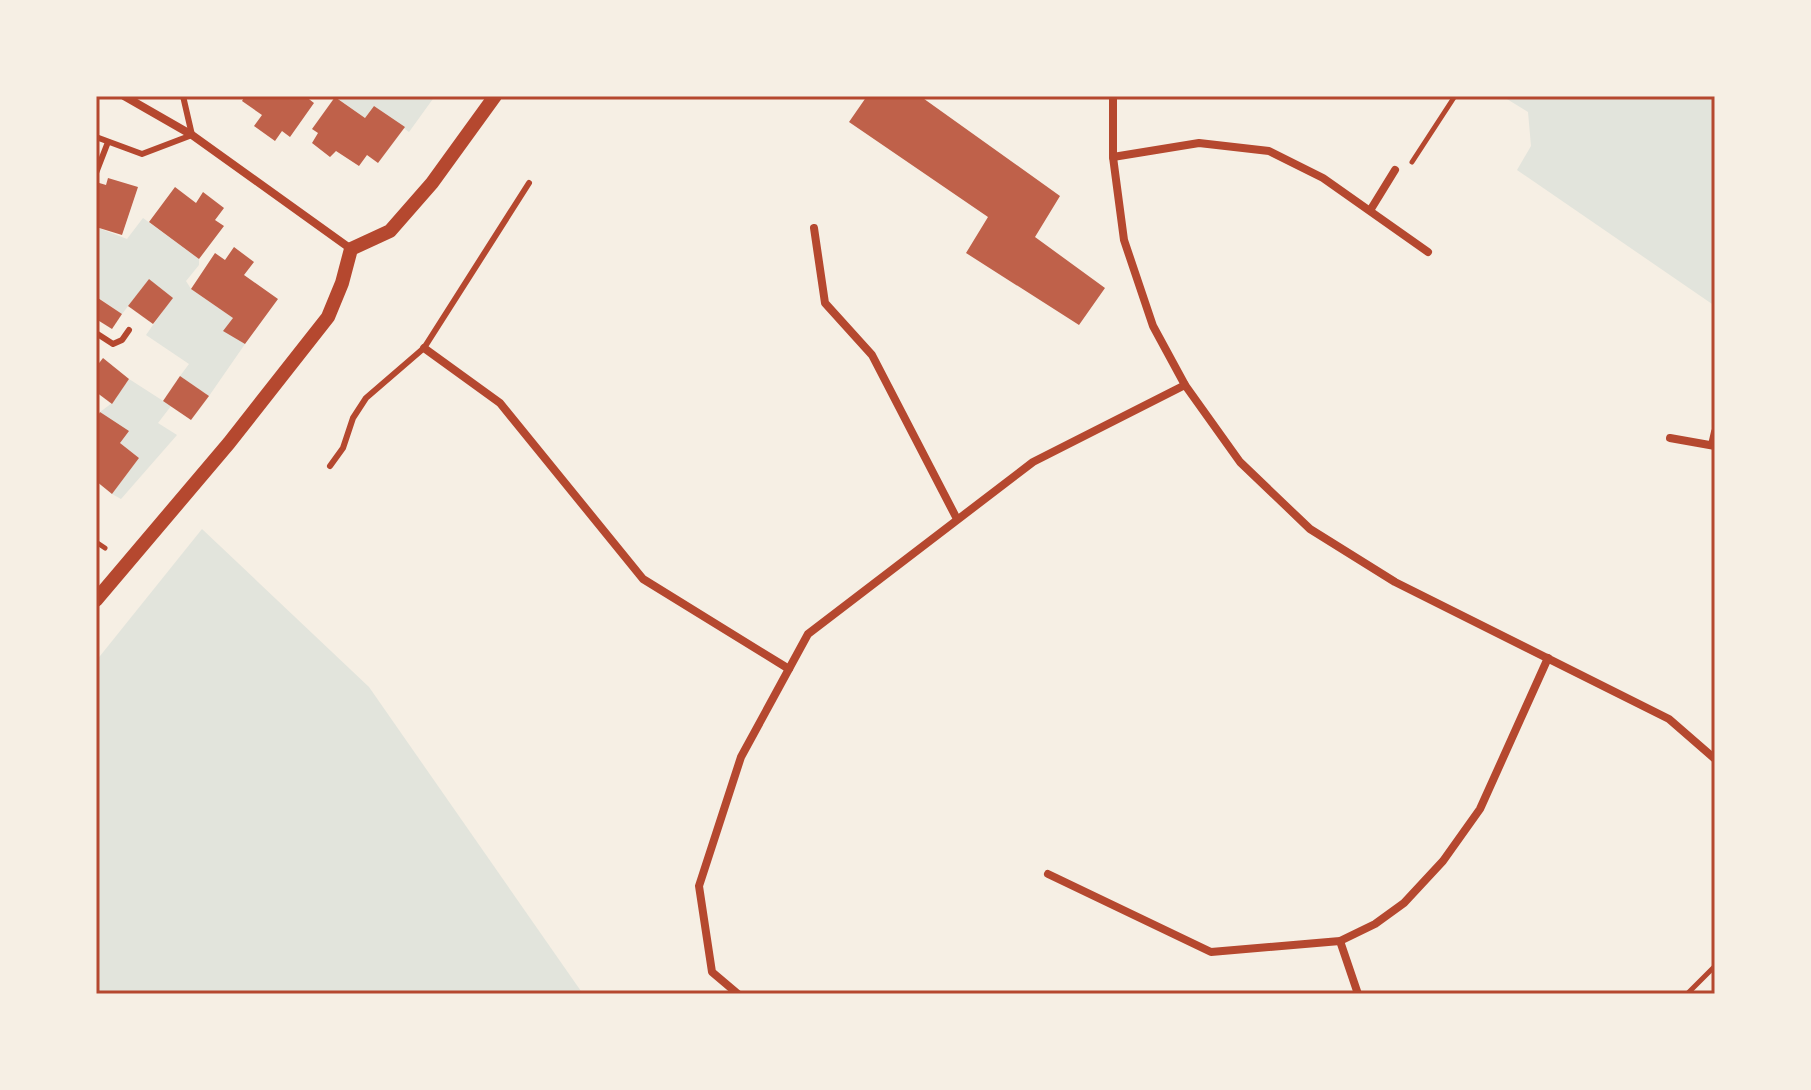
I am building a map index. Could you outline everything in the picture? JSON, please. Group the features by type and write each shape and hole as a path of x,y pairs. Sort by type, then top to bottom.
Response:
{"street":[{"path":"124,96 192,135 351,249"},
{"path":"351,249 390,231 432,183 495,96"},
{"path":"1113,96 1113,157 1124,240 1153,326 1185,385 1240,462 1310,529 1395,582 1669,719 1715,759"},
{"path":"1113,157 1199,143 1269,151 1323,178 1428,252"},
{"path":"1371,209 1395,170"},
{"path":"814,228 825,303 872,355 957,519"},
{"path":"96,600 229,443 328,317 351,249"},
{"path":"424,348 500,403 643,579 789,669"},
{"path":"738,994 712,972 699,886 741,757 808,634 1033,462 1185,385"},
{"path":"1670,438 1713,446 1715,432"},
{"path":"1048,874 1211,952 1340,941 1375,924 1404,903 1443,861 1480,809 1548,658"},
{"path":"1340,941 1358,994"}],"lane":[{"path":"96,137 142,154 192,135 183,96"},
{"path":"96,173 108,142"},
{"path":"330,466 343,448 353,418 366,398 424,348 529,183"},
{"path":"96,333 113,344 122,340 129,330"}],"path":[{"path":"1395,170 1414,161 1455,96"},
{"path":"96,542 105,548"},
{"path":"1687,994 1715,966"}],"shaded area":[{"path":"334,96 435,96 409,132 374,106 365,118"},
{"path":"1502,96 1715,96 1715,306 1517,170 1531,146 1528,112"},
{"path":"143,218 199,259 199,265 186,281 191,289 233,318 224,331 245,344 209,396 180,376 189,364 146,335 172,298 149,279 122,314 96,296 96,227 127,239"},
{"path":"129,379 171,406 158,423 177,435 121,499 112,494 139,458 120,443 128,432 100,412 112,403"},
{"path":"202,529 369,687 583,994 96,994 96,661"}],"building":[{"path":"245,96 305,96 314,103 290,137 282,131 275,141 254,126 262,115 242,101"},
{"path":"867,96 920,96 1060,196 1035,237 1105,288 1079,325 966,253 988,217 849,122"},
{"path":"335,97 365,118 374,106 405,127 378,163 367,155 359,166 336,151 330,157 312,143 318,133 312,129"},
{"path":"108,178 138,187 122,235 96,227 96,182 106,185"},
{"path":"175,187 196,203 203,192 224,208 215,220 224,226 199,259 149,222"},
{"path":"234,247 254,262 244,275 278,299 245,344 223,331 233,318 191,289 215,253 225,260"},
{"path":"149,279 173,298 153,324 128,306"},
{"path":"98,298 122,314 112,329 96,319"},
{"path":"103,358 129,379 112,404 96,392 96,367"},
{"path":"180,376 209,396 191,420 163,401"},
{"path":"100,412 129,431 120,443 139,458 112,494 96,481 96,419"}]}
